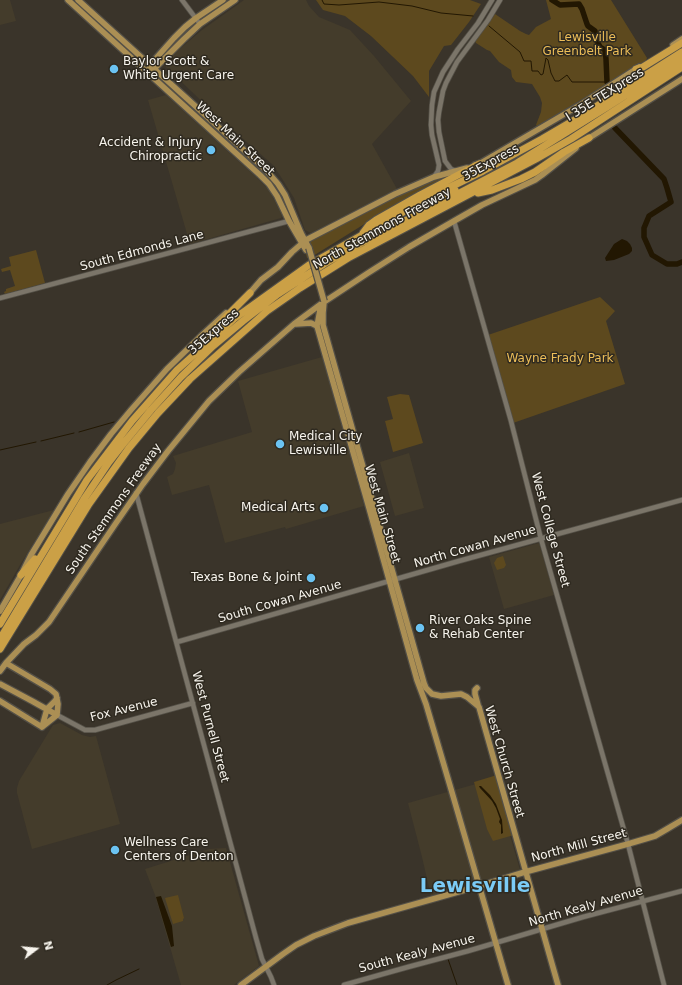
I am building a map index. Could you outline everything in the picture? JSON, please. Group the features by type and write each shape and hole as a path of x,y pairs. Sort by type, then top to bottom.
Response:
{"highway":[{"path":"636,69 643,67 682,43"},
{"name":"North Stemmons Freeway","path":"177,370 235,318 309,265 428,198 483,171 583,115 682,52"},
{"name":"I 35E TEXpress","path":"540,148 682,59"},
{"name":"North Stemmons Freeway","path":"300,288 368,247 536,159 571,139 682,67"},
{"path":"540,148 560,140 609,111 624,106"},
{"path":"393,227 460,187 495,170 534,148 542,138"},
{"path":"470,194 492,190 535,172 564,152 589,138"},
{"name":"35Express","path":"0,639 96,480 136,427 181,377 213,346 260,307 324,264 363,242 492,176 540,148"},
{"path":"360,236 369,225 376,220 479,164"},
{"name":"South Stemmons Freeway","path":"0,650 89,504 143,431 195,374 268,311 300,288"},
{"path":"0,624 87,480 132,421 177,370 250,293"},
{"path":"21,575 35,558 43,552"}],"main road":[{"name":"West Main Street","path":"68,0 269,184 277,196 289,221 308,249 323,302 323,324 392,580 417,680 480,886 508,985"},
{"name":"West Main Street","path":"78,0 266,170 280,186 288,200 302,233 304,242"},
{"path":"152,67 175,38 196,18 223,0"},
{"path":"147,72 200,24 235,0"},
{"name":"North Stemmons Freeway","path":"304,242 395,194 434,177 479,164 580,105 665,52 682,39"},
{"path":"323,302 409,247 454,221 482,205 535,180 589,138 682,79"},
{"path":"248,165 254,159"},
{"path":"302,233 310,237 314,236"},
{"path":"0,611 31,555 68,494 123,419 168,369 201,336 250,293 261,280 278,267 304,242"},
{"name":"West Main Street","path":"323,302 317,326 424,683 426,688 432,694"},
{"name":"South Stemmons Freeway","path":"0,671 24,644 49,622 136,493 209,401 239,372 294,324 323,302"},
{"path":"294,324 311,323 317,326"},
{"path":"321,339 330,349"},
{"path":"6,663 56,694 58,715 42,727"},
{"name":"Fox Avenue","path":"2,685 58,715"},
{"path":"477,688 475,690 475,694 479,707"},
{"name":"West Church Street","path":"432,694 441,696 461,694 468,697 479,707 558,985"},
{"path":"42,727 47,709 57,698"},
{"path":"0,702 42,727"},
{"name":"North Mill Street","path":"241,985 293,947 314,936 348,924 525,872 655,836 682,820"}],"street":[{"path":"182,0 200,24"},
{"path":"434,177 438,171 438,165 432,135 431,112 434,92 443,72 478,23 492,0"},
{"path":"456,171 451,169 445,161 439,132 439,112 443,91 457,62 488,20 500,0"},
{"path":"467,38 472,42"},
{"path":"431,112 439,112"},
{"name":"South Edmonds Lane","path":"0,298 289,221"},
{"name":"West College Street","path":"454,221 511,421 541,539 628,844 664,985"},
{"name":"West Purnell Street","path":"136,493 256,938 274,985"},
{"name":"North Cowan Avenue","path":"392,580 682,500"},
{"name":"South Cowan Avenue","path":"176,642 392,580"},
{"name":"Fox Avenue","path":"58,715 85,730 95,730 193,703"},
{"name":"North Kealy Avenue","path":"496,943 682,891"},
{"name":"South Kealy Avenue","path":"344,985 496,943"}],"shaded area":[{"path":"0,0 10,0 16,21 0,25"},
{"path":"244,0 306,0 309,6 319,17 350,30 374,56 411,101 372,144 397,189 311,233 305,230 294,198 273,165 218,117 164,65 176,52 202,30"},
{"path":"166,95 269,190 280,211 282,216 281,218 190,244 148,100"},
{"path":"622,239 630,244 632,251 629,254 614,260 606,261 605,258 614,244"},
{"name":"Medical City Lewisville","path":"322,357 364,506 286,529 285,527 225,543 209,485 172,495 167,477 173,474 175,469 176,463 173,456 252,432 238,381"},
{"path":"409,453 424,508 395,516 380,462"},
{"path":"54,510 20,565 0,600 0,524"},
{"path":"539,543 554,595 504,609 489,557"},
{"path":"60,723 82,735 90,737 96,736 120,824 32,849 17,788 19,781 53,725"},
{"path":"494,779 520,870 431,896 408,803"},
{"path":"479,786 481,786 490,795 496,804 502,820 503,833 501,834 500,819 496,808"},
{"path":"226,848 259,966 234,985 181,985 155,895 145,869 209,849"},
{"path":"161,896 172,926 174,946 171,947 156,897"}],"green space":[{"path":"316,0 470,0 481,4 451,45 444,46 429,71 429,97 413,76 371,36 345,16 323,10"},
{"name":"Lewisville Greenbelt Park","path":"546,0 611,0 647,58 645,62 537,126 542,103 532,84 516,82 512,77 511,70 499,62 490,51 475,41 495,14 520,31 529,35 536,27 551,19"},
{"path":"451,175 395,205 313,256 307,258 303,244 405,192 436,179"},
{"path":"36,250 45,283 5,294 4,292 6,289 15,286 10,270 2,272 1,269 11,266 9,257"},
{"name":"Wayne Frady Park","path":"600,297 615,311 606,321 625,384 513,423 488,335"},
{"path":"400,394 409,395 423,443 393,452 385,421 393,419 387,397"},
{"path":"503,556 506,565 504,568 497,570 494,563 497,558"},
{"path":"497,775 514,835 493,841 487,829 474,782"},
{"path":"178,895 184,918 183,921 173,924 165,898"}],"waterway":[{"path":"322,0 324,4 339,5 379,2 412,6 441,13 473,16"},
{"path":"552,0 560,5 579,4 588,26 595,31 595,37 600,47 605,50 607,82"},
{"path":"489,26 520,52 524,61 531,61 532,71 538,71 541,75 543,74 546,58 555,81 559,81 567,75 572,82 607,82"},
{"path":"615,128 664,179 667,188 671,202 649,216 644,228 644,237 652,255 667,264 677,264 682,262"},
{"path":"79,432 114,422"},
{"path":"41,441 74,433"},
{"path":"0,450 36,442"},
{"path":"448,959 457,985"},
{"path":"107,985 139,969"}],"place":[{"name":"Baylor Scott & White Urgent Care","path":"114,69"},
{"name":"Accident & Injury Chiropractic","path":"211,150"},
{"name":"Medical City Lewisville","path":"280,444"},
{"name":"Medical Arts","path":"324,508"},
{"name":"Texas Bone & Joint","path":"311,578"},
{"name":"River Oaks Spine & Rehab Center","path":"420,628"},
{"name":"Wellness Care Centers of Denton","path":"115,850"}],"district":[{"name":"Lewisville","path":"475,887"}]}
